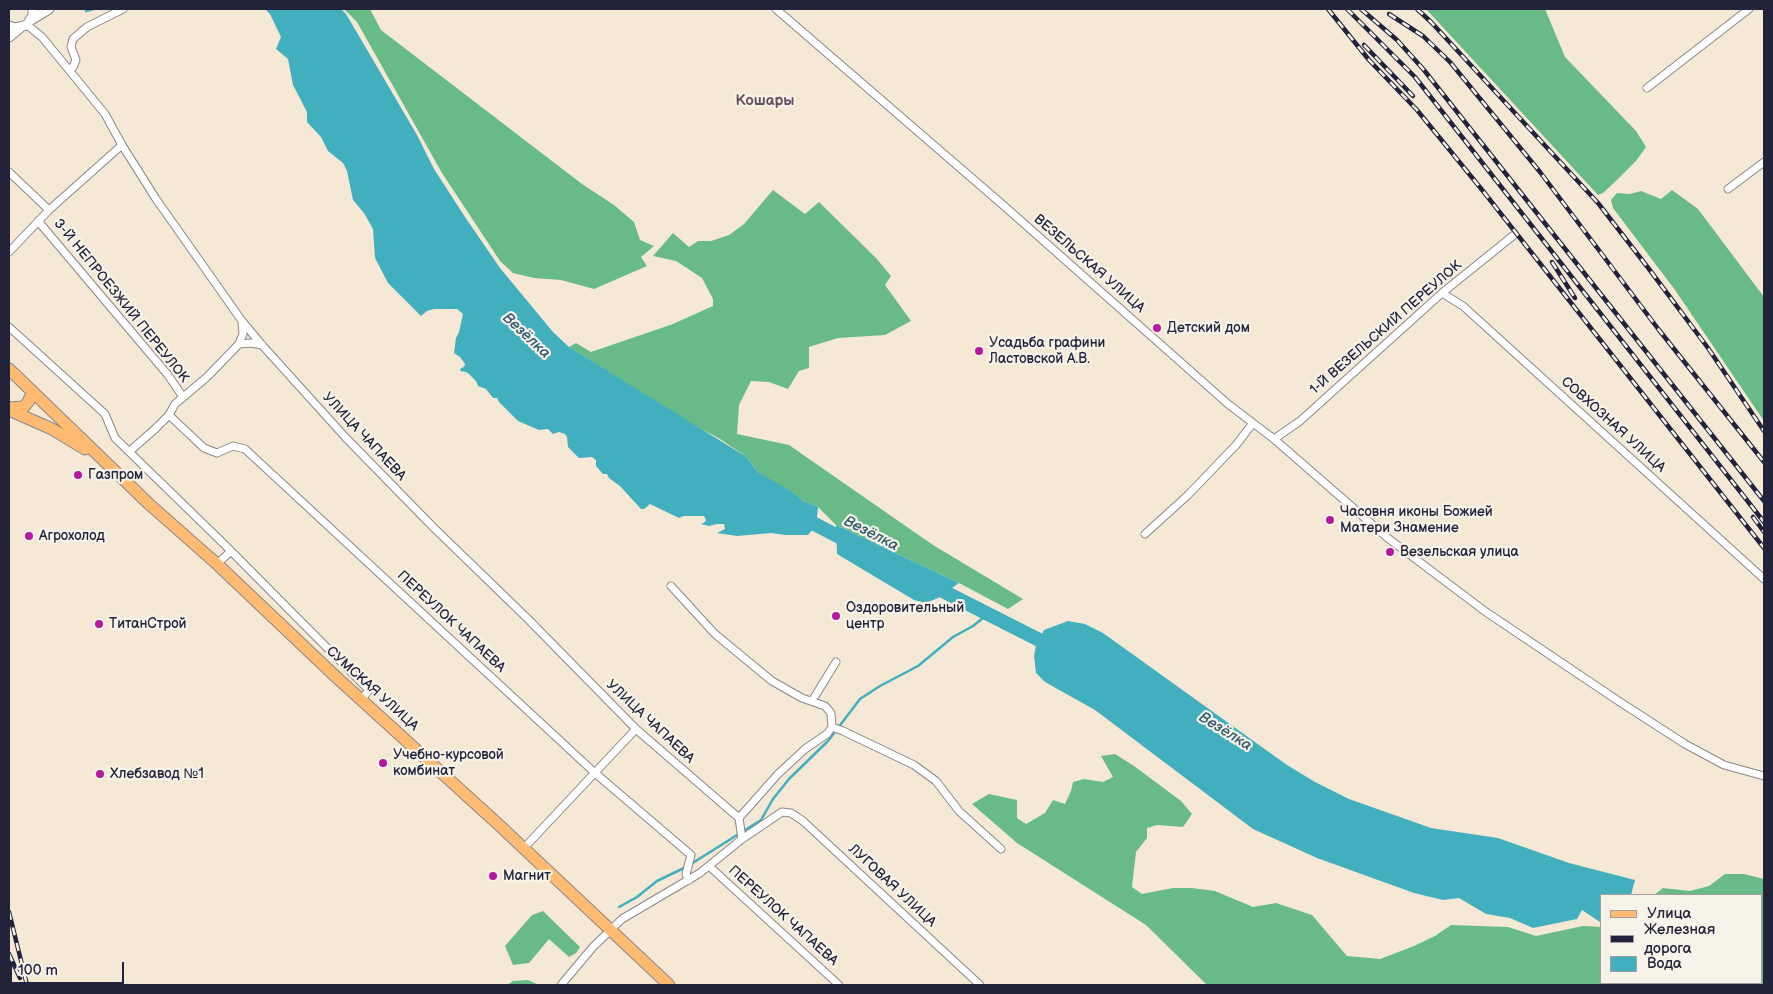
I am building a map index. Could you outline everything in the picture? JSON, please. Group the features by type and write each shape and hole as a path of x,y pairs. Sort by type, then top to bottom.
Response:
{"main road":[{"path":"9,369 14,380 33,392 98,456"},
{"path":"9,409 24,407 33,392"},
{"path":"9,409 52,429 98,456"},
{"name":"СУМСКАЯ УЛИЦА","path":"98,456 524,848 669,985"}],"street":[{"path":"9,26 15,28 26,24 33,9"},
{"path":"9,37 49,9"},
{"name":"ВЕЗЕЛЬСКАЯ УЛИЦА","path":"776,9 988,192 1228,404 1274,439 1389,539 1486,612 1685,744 1724,765 1764,776"},
{"path":"1647,88 1749,9"},
{"path":"69,70 73,67 76,60 71,46 73,39 87,26 123,10"},
{"name":"УЛИЦА ЧАПАЕВА","path":"26,24 42,37 105,114 156,199 242,321 262,345 346,438 636,729 739,818"},
{"path":"9,252 49,210 122,145"},
{"path":"1728,189 1764,162"},
{"path":"9,172 49,210"},
{"name":"3-Й НЕПРОЕЗЖИЙ ПЕРЕУЛОК","path":"38,221 168,375 183,397"},
{"name":"1-Й ВЕЗЕЛЬСКИЙ ПЕРЕУЛОК","path":"1274,439 1300,421 1442,294 1514,235"},
{"name":"СОВХОЗНАЯ УЛИЦА","path":"1442,294 1462,306 1764,580"},
{"path":"130,451 169,415 175,404 207,377 240,344 243,334 242,321"},
{"path":"9,328 105,414 115,438 369,690 362,698"},
{"path":"240,344 262,345"},
{"name":"ПЕРЕУЛОК ЧАПАЕВА","path":"169,415 204,448 217,453 233,446 245,449 595,773 692,855 686,874 689,880"},
{"path":"1145,534 1202,480 1236,445 1253,423"},
{"path":"217,564 231,551"},
{"path":"561,985 593,946 622,919 689,880 742,839 739,818 778,774 805,749 827,734 832,727 831,713 824,706 802,698 772,681 715,634 671,586"},
{"path":"812,701 836,662"},
{"path":"832,727 921,770 936,781 958,811 1001,849"},
{"path":"524,848 636,729"},
{"name":"ЛУГОВАЯ УЛИЦА","path":"742,839 782,812 792,813 804,821 980,985"},
{"name":"ПЕРЕУЛОК ЧАПАЕВА","path":"709,866 839,985"}],"green space":[{"path":"344,9 370,9 381,30 582,184 614,205 634,222 640,240 654,246 641,257 647,266 594,289 561,280 534,278 513,273 500,261 442,173 357,22"},
{"path":"1426,9 1545,9 1565,57 1636,131 1646,147 1636,161 1617,180 1603,193 1598,195"},
{"path":"773,190 805,214 819,202 876,258 891,276 885,285 911,321 885,335 838,338 809,347 809,368 799,371 788,389 769,382 751,381 739,405 737,434 789,445 933,545 1023,599 1008,609 959,583 836,525 818,507 805,502 758,472 745,456 720,439 683,419 569,347 576,343 591,352 673,324 713,306 713,299 702,278 676,261 653,256 673,233 689,247 698,241 711,241 729,235 744,224"},
{"path":"1672,190 1698,209 1764,297 1764,421 1675,290 1613,208 1611,200 1617,193 1630,194 1641,191 1661,199"},
{"path":"1115,754 1134,766 1181,801 1192,814 1183,827 1157,825 1147,828 1147,838 1136,852 1132,887 1142,894 1173,888 1192,888 1215,891 1253,907 1276,903 1312,915 1347,956 1380,959 1435,936 1451,925 1508,927 1536,936 1583,926 1600,927 1600,984 1763,984 1763,894 1655,894 1663,888 1690,891 1709,886 1725,874 1744,874 1764,879 1764,985 1207,985 1146,925 1017,843 972,804 989,794 1017,800 1017,818 1026,824 1045,813 1053,800 1065,804 1073,782 1084,779 1103,782 1113,777 1101,756"},
{"path":"543,911 580,947 576,953 569,957 549,939 529,963 513,965 505,946 532,915"},
{"path":"528,980 539,985 507,985 513,981"}],"water":[{"path":"265,9 341,9 346,14 417,135 434,169 465,217 500,268 553,332 569,347 745,456 758,472 789,490 803,501 818,507 816,526 808,535 771,533 737,536 717,533 725,529 724,524 709,526 701,524 706,520 704,516 684,516 679,518 650,504 641,509 607,474 603,474 596,466 596,460 592,457 579,458 568,447 565,434 559,432 553,434 548,429 539,430 518,421 497,398 493,398 486,389 478,386 469,374 460,371 465,364 454,353 463,314 457,309 434,309 427,311 421,316 388,283 375,258 373,229 364,213 353,200 347,171 343,163 328,151 321,137 307,122 307,112 293,85 288,59 276,49 281,37 270,14"},
{"path":"836,525 959,583 938,598 926,603 914,600 837,554"},
{"path":"1068,621 1085,624 1103,633 1287,765 1349,799 1431,828 1498,838 1569,863 1635,880 1631,894 1600,894 1600,922 1582,910 1577,919 1533,928 1510,918 1486,914 1459,898 1443,900 1414,893 1317,858 1253,829 1095,710 1045,682 1036,673 1034,656 1036,646 1044,630"}],"waterway":[{"path":"86,11 94,9"},
{"name":"Везёлка","path":"801,517 853,544"},
{"name":"Везёлка","path":"929,584 1055,648"},
{"path":"691,864 761,820 773,799 789,779 828,741 860,699 918,666 953,637 973,626 988,614"},
{"path":"619,907 637,897 657,881 686,867"}],"railway":[{"path":"1328,9 1369,60 1417,110 1483,191 1764,548"},
{"path":"1347,9 1415,77 1764,522"},
{"path":"1361,9 1397,40 1424,70 1764,501"},
{"path":"1417,9 1598,203 1708,348 1764,431"},
{"path":"1389,14 1423,36 1450,62 1540,172 1659,330 1764,462"},
{"path":"1364,45 1413,96"},
{"path":"1552,262 1575,298"},
{"path":"1753,517 1764,532"},
{"path":"9,912 27,985"},
{"path":"9,954 20,978"}],"place":[{"name":"Детский дом","path":"1157,328"},
{"name":"Усадьба графини Ластовской А.В.","path":"979,351"},
{"name":"Газпром","path":"78,475"},
{"name":"Часовня иконы Божией Матери Знамение","path":"1330,520"},
{"name":"Агрохолод","path":"29,536"},
{"name":"Везельская улица","path":"1390,552"},
{"name":"Оздоровительный центр","path":"836,616"},
{"name":"ТитанСтрой","path":"99,624"},
{"name":"Учебно-курсовой комбинат","path":"383,763"},
{"name":"Хлебзавод №1","path":"100,774"},
{"name":"Магнит","path":"493,876"}],"district":[{"name":"Кошары","path":"765,101"}]}
